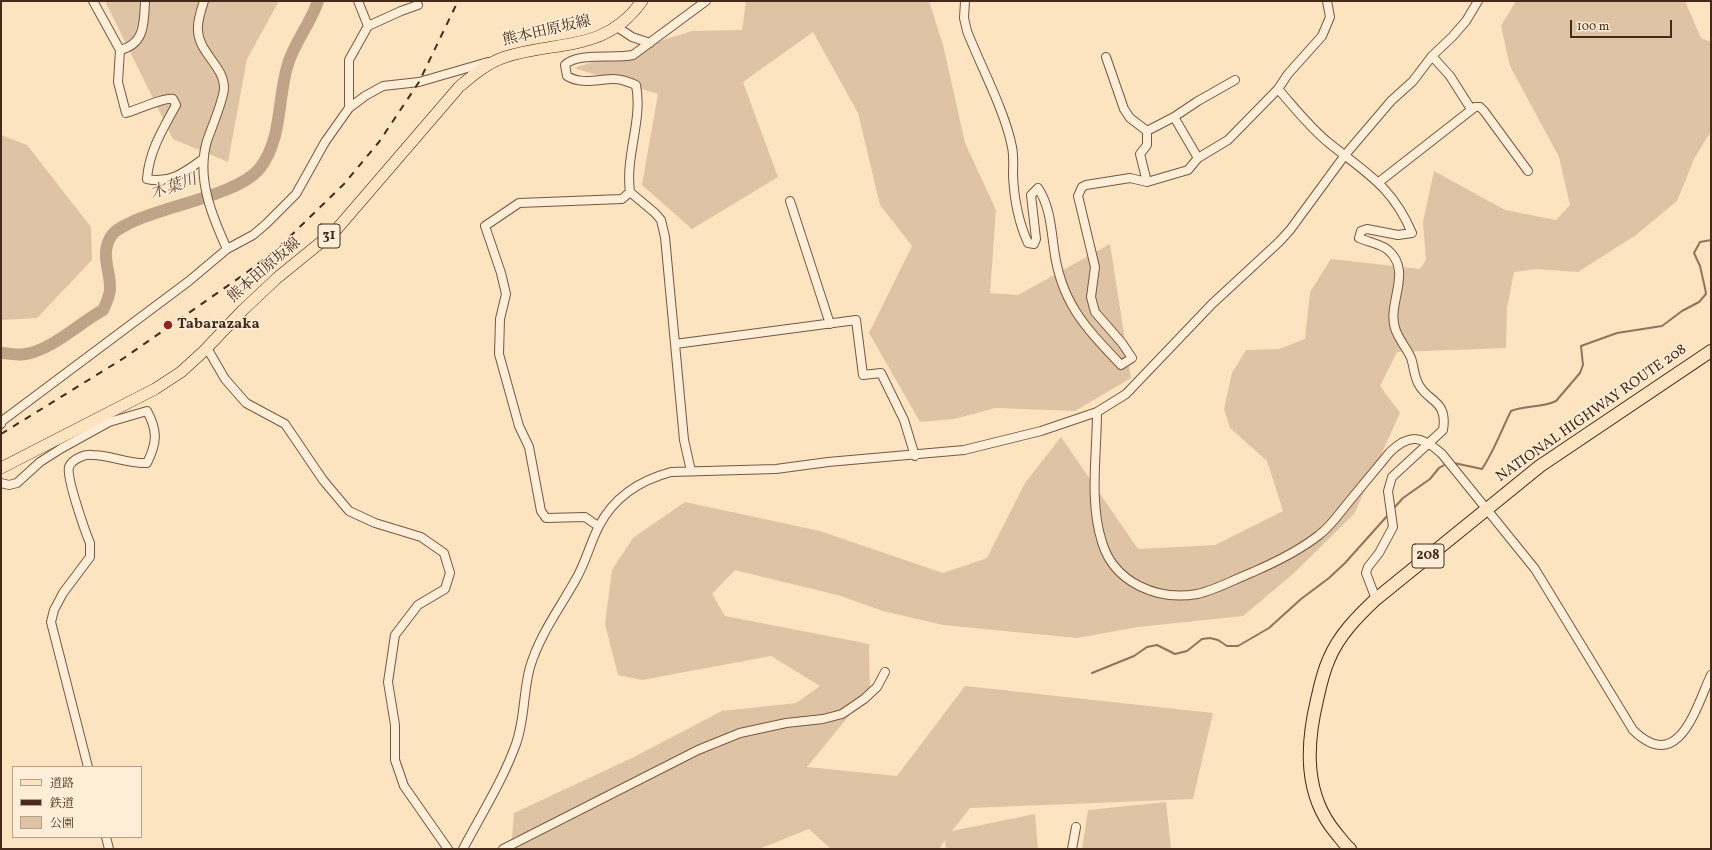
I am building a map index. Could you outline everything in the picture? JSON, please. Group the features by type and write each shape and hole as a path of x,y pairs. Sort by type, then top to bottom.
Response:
{"highway":[{"name":"NATIONAL HIGHWAY ROUTE 208","path":"1350,849 1331,827 1318,804 1311,782 1308,760 1309,738 1319,691 1328,659 1340,638 1376,599 1540,466 1711,351"}],"main road":[{"name":"熊本田原坂線","path":"1,468 155,389 181,372 207,348 271,283 336,230 459,87 477,71 503,57 530,50 580,43 596,38 617,27 634,12 642,1"}],"street":[{"path":"93,1 120,50 118,82 126,112 144,108 168,98 173,99 176,104 154,146 148,163 147,179 158,182 171,179 181,175 203,159"},
{"path":"120,50 131,48 140,38 144,21 145,1"},
{"path":"204,1 197,27 198,33 201,43 220,72 224,89 203,159 208,203 227,249"},
{"path":"358,1 368,26"},
{"path":"630,192 630,170 639,98 636,85 616,79 588,81 572,79 567,76 565,65 570,60 580,58 620,58 633,55 706,1"},
{"path":"965,1 964,18 967,31 1005,123 1012,148 1016,210 1024,234 1028,243 1034,244 1036,239 1031,195 1038,188 1044,196 1053,229 1054,249 1064,289 1071,305 1087,328 1121,365 1132,358 1122,343 1095,312 1091,298 1095,266 1078,196 1082,188 1086,184 1130,178 1147,182 1188,170 1198,158 1228,140 1278,89 1288,74 1322,36 1330,17 1327,1"},
{"path":"463,849 508,765 521,726 530,668 542,636 576,578 598,526 608,511 620,498 638,484 661,475 691,471 769,469 828,462 915,456 978,447 1041,431 1097,412 1126,394 1212,304 1279,242 1290,230 1345,154 1391,101 1413,81 1432,56 1466,21 1478,1"},
{"path":"349,108 349,60 368,26 401,11 418,6"},
{"path":"617,27 632,37 650,43"},
{"path":"1432,56 1450,76 1472,109"},
{"path":"1,424 2,421 189,281 227,249 253,234 293,198 325,142 349,108 365,96 383,86 419,82 503,57"},
{"path":"1106,57 1124,109 1130,118 1147,131"},
{"path":"1147,131 1174,117 1198,101 1235,80"},
{"path":"1278,89 1327,142 1345,154 1393,197 1405,217 1412,233 1398,235 1367,230 1362,231 1359,238 1388,249 1396,260 1400,280 1392,315 1395,330 1411,358 1419,385 1440,405 1444,424 1443,430 1392,477 1388,491 1393,527 1389,537 1368,567 1366,573 1376,599"},
{"path":"1378,182 1472,109 1480,107 1528,171"},
{"path":"1174,117 1198,158"},
{"path":"1147,131 1147,145 1140,154 1147,182"},
{"path":"630,192 655,212 661,220 665,237 684,440 691,471"},
{"path":"598,526 585,517 546,518 541,511 529,447 519,426 499,354 500,319 506,294 501,273 485,226 519,203 622,198 630,192"},
{"path":"790,201 830,324"},
{"path":"675,344 856,320 863,375 881,373 904,420 915,456"},
{"path":"207,348 225,379 246,403 286,424 323,480 349,511 375,523 421,537 444,554 450,573 445,588 418,605 395,635 388,682 395,724 395,760 404,786 448,849"},
{"path":"1,483 9,485 17,483 40,462 110,422 147,411 151,418 155,431 154,447 147,463 135,464 92,454 83,456 72,462 69,468 70,484 90,543 91,553 88,561 63,593 54,610 51,622 88,766"},
{"path":"1097,412 1096,498 1097,522 1102,543 1109,559 1120,572 1145,590 1177,596 1198,594 1223,585 1284,558 1307,545 1321,534 1390,452 1400,443 1409,439 1418,439 1430,443 1442,454 1535,569 1633,730 1643,740 1654,744 1669,744 1680,738 1687,727 1711,675"},
{"path":"503,849 698,750 740,733 786,723 823,719 842,714 864,699 877,686 885,672"},
{"path":"1072,849 1076,827"},
{"path":"106,838 109,849"}],"green space":[{"path":"105,1 279,1 247,59 228,162 173,139"},
{"path":"746,1 929,1 943,45 965,143 996,210 990,293 1018,295 1110,244 1131,378 1075,411 996,408 954,419 920,422 869,333 912,246 880,205 858,113 813,32 743,82 778,177 692,229 642,185 658,94 574,68 692,31 742,30"},
{"path":"1516,1 1685,1 1701,38 1711,42 1711,131 1694,159 1677,201 1636,235 1578,272 1536,269 1514,272 1507,308 1506,348 1397,352 1380,386 1400,413 1354,514 1293,574 1243,616 1138,627 1077,638 943,625 883,611 841,596 735,570 712,594 725,616 869,644 870,690 807,767 897,776 965,686 1213,713 1193,799 970,808 952,831 1035,814 1038,849 946,849 945,840 939,849 831,849 809,829 759,849 511,849 514,813 632,758 722,711 796,703 820,686 771,656 642,680 618,675 605,624 612,570 633,538 685,502 820,531 943,573 987,558 1025,483 1061,437 1138,549 1215,545 1283,511 1267,461 1230,428 1224,409 1232,373 1246,350 1279,349 1305,339 1310,292 1331,259 1420,269 1426,260 1423,222 1434,171 1505,210 1556,220 1570,205 1559,157 1510,66 1501,26"},
{"path":"1,135 27,145 91,227 92,260 37,318 1,320"},
{"path":"1166,802 1171,849 1082,849 1088,810"}],"waterway":[{"name":"木葉川","path":"1,353 20,355 46,347 56,342 103,310 110,290 106,262 106,249 112,235 118,229 144,217 235,186 250,177 260,168 273,144 288,64 294,48 318,1"},
{"path":"1454,463 1482,469 1494,448 1511,411 1545,405 1556,401 1580,373 1583,365 1581,346 1617,333 1662,326 1682,311 1699,302 1706,294 1700,266 1694,253 1700,242 1711,240"},
{"path":"1394,508 1403,498 1430,479 1439,468 1446,464"},
{"path":"1092,673 1134,656 1147,647 1157,645 1175,654 1187,651 1202,639 1210,638 1218,640 1227,646 1238,646 1269,628 1301,599 1329,578 1345,563 1388,515"}],"railway":[{"path":"1,434 124,358 246,273 276,250 344,184 379,142 419,82 458,1"}],"place":[{"name":"Tabarazaka","path":"168,325"}]}
